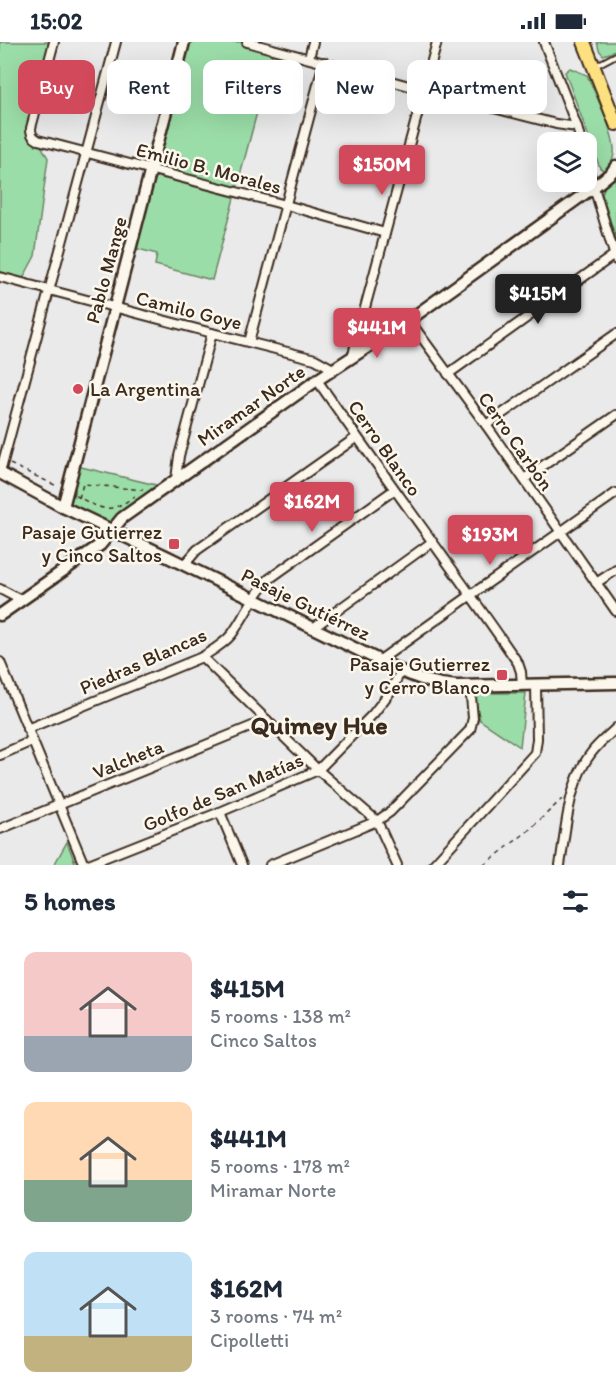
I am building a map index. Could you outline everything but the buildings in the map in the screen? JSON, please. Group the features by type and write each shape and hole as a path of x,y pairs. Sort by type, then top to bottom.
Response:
{"main road":[{"path":"584,42 616,124"}],"street":[{"name":"Emilio B. Morales","path":"54,42 31,128 33,137 38,140 286,205 385,234"},
{"path":"0,473 116,42"},
{"name":"Pablo Mange","path":"63,507 184,42"},
{"path":"248,42 316,60"},
{"path":"309,58 313,42"},
{"path":"432,60 437,42"},
{"path":"544,42 578,132"},
{"path":"249,342 315,96"},
{"path":"353,356 418,114"},
{"path":"520,114 577,127"},
{"name":"Miramar Norte","path":"597,184 616,166"},
{"name":"Miramar Norte","path":"0,615 100,544 122,518 176,479 333,369 409,320 587,192"},
{"path":"448,374 615,258 595,192"},
{"name":"Camilo Goye","path":"0,277 315,359 333,369"},
{"name":"Cerro Carbón","path":"409,320 486,425 616,611"},
{"path":"176,479 179,456 212,333"},
{"path":"486,425 616,334"},
{"name":"Cerro Blanco","path":"317,380 518,663 522,686"},
{"path":"524,479 616,415"},
{"path":"184,565 197,550 357,437"},
{"name":"Pasaje Gutiérrez","path":"0,473 63,507 425,681 470,686 616,683"},
{"name":"Piedras Blancas","path":"27,729 202,657 230,635 269,579 394,490"},
{"path":"380,660 616,493"},
{"path":"313,628 432,542"},
{"path":"596,583 616,570"},
{"path":"0,589 21,600"},
{"path":"202,657 318,770 377,821 397,865"},
{"path":"0,662 4,684 27,729 85,865"},
{"name":"Golfo de San Matías","path":"85,865 220,812 318,770 373,714 390,692 401,671"},
{"path":"433,865 535,753 536,685"},
{"path":"270,865 377,821 390,812 470,730 473,718 470,686"},
{"name":"Valcheta","path":"0,829 267,720"},
{"path":"560,865 574,788 582,768 592,751 616,728"},
{"path":"0,755 32,741"},
{"path":"220,812 242,865"}],"lane":[{"path":"593,66 616,55"}],"path":[{"path":"3,461 100,509 119,507 143,490 83,484 79,498"},
{"path":"484,865 528,831 574,788"}],"green space":[{"path":"0,42 54,42 49,60 18,60 18,114 35,114 31,128 48,158 35,256 21,282 0,277"},
{"path":"184,42 247,42 274,49 271,60 203,60 203,114 257,114 212,280 155,265 157,254 131,247 165,114 191,114 191,60 179,60"},
{"path":"597,42 616,42 616,49 603,55"},
{"path":"570,68 587,75 600,103 614,146 611,163 605,171 600,168 597,160 597,132 587,132 565,72"},
{"path":"616,178 616,239 602,194 606,183"},
{"path":"77,466 160,486 112,527 66,505"},
{"path":"473,693 526,693 520,747 480,720"},
{"path":"67,842 76,865 54,865"}],"place":[{"name":"La Argentina","path":"78,389"},
{"name":"Pasaje Gutierrez y Cinco Saltos","path":"174,544"},
{"name":"Pasaje Gutierrez y Cerro Blanco","path":"502,675"}],"district":[{"name":"Quimey Hue","path":"319,725"}]}
